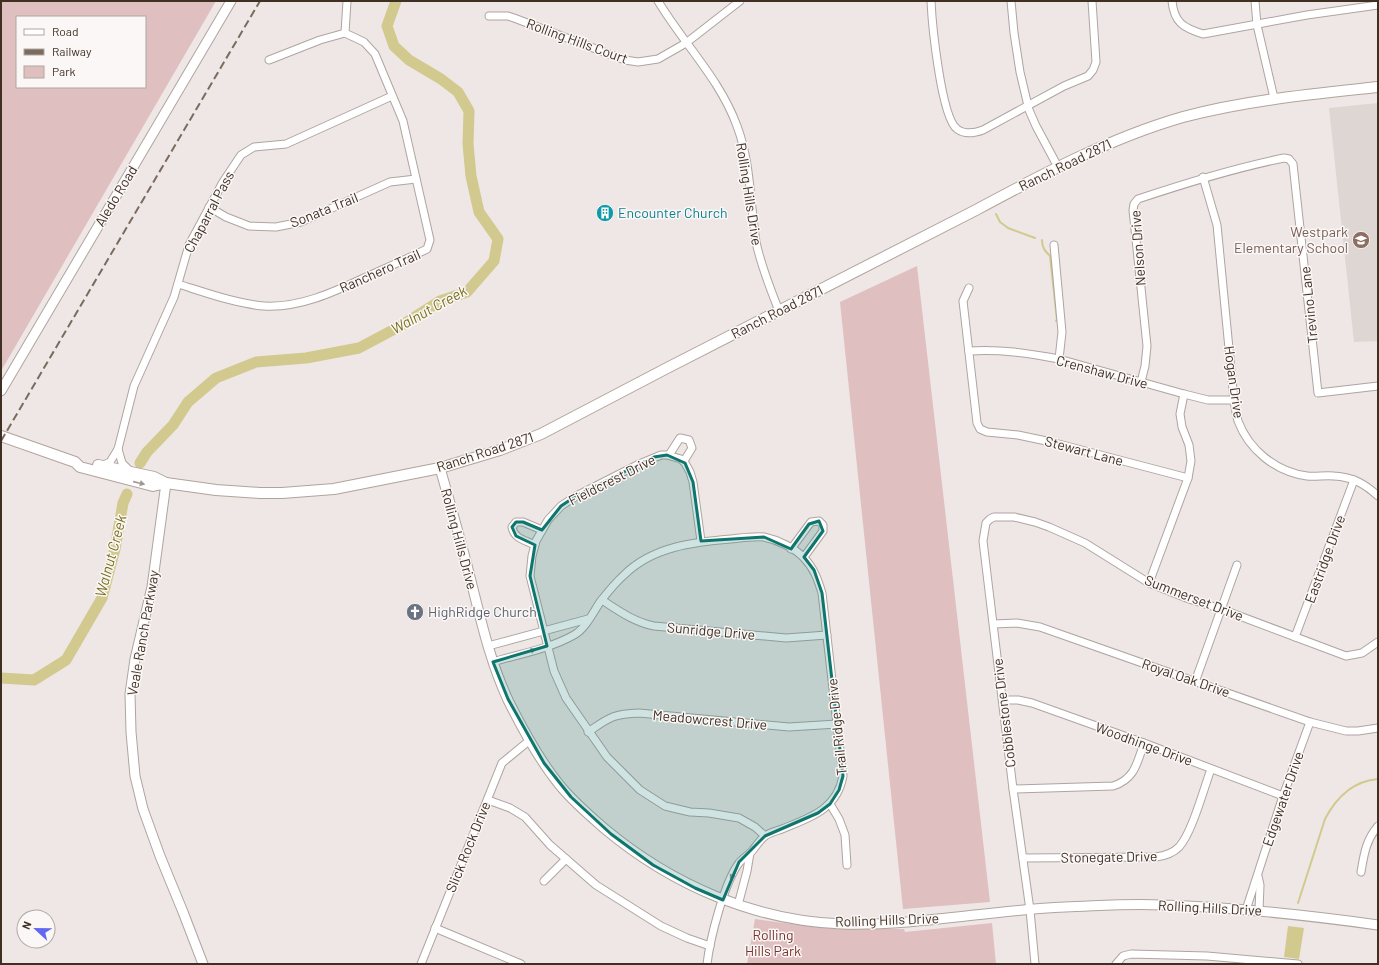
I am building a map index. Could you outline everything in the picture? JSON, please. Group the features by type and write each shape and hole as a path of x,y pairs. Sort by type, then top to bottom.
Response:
{"main road":[{"name":"Ranch Road 2871","path":"75,462 81,461 154,477 166,483 216,490 260,493 305,492 334,489 440,468 500,450 541,434 1058,167 1110,143 1182,118 1274,98 1378,87"},
{"name":"Ranch Road 2871","path":"1,436 75,462 80,466 135,482 153,486 166,483"}],"street":[{"name":"Aledo Road","path":"1,391 231,1"},
{"path":"269,60 320,40 345,33 347,1"},
{"name":"Rolling Hills Drive","path":"658,1 686,43 715,82 737,125 745,151 756,241 762,268 779,311"},
{"name":"Rolling Hills Court","path":"489,16 508,16 625,60 648,61 658,59 686,43 740,1"},
{"path":"931,1 934,34 943,94 949,119 957,129 965,133 976,133 1064,86 1088,76 1093,70 1096,62 1092,1"},
{"path":"1011,1 1014,33 1028,106 1036,126 1058,167"},
{"path":"1172,1 1173,10 1177,19 1187,29 1203,34 1378,5"},
{"path":"1255,1 1257,25 1274,98"},
{"path":"1343,1 1343,10"},
{"name":"Ranchero Trail","path":"178,284 231,300 264,306 294,304 319,297 345,287 427,249 430,240 403,121 375,54 364,42 345,33"},
{"name":"Chaparral Pass","path":"102,466 110,462 118,449 134,386 174,297 189,244 223,182 241,155 254,147 286,144 392,96"},
{"name":"Nelson Drive","path":"1141,382 1145,366 1147,346 1133,210 1134,204 1138,199 1204,177 1247,165 1284,158 1289,159"},
{"name":"Trevino Lane","path":"1289,159 1294,164 1318,393 1378,386"},
{"name":"Hogan Drive","path":"1204,177 1217,224 1234,400 1238,420 1247,439 1262,456 1283,469 1306,476 1335,476 1354,480 1366,486 1378,496"},
{"name":"Sonata Trail","path":"209,207 226,217 250,226 276,227 301,222 390,182 416,179"},
{"path":"1054,245 1062,332 1059,359"},
{"path":"969,288 963,301 969,351"},
{"name":"Crenshaw Drive","path":"969,351 989,349 1014,351 1059,359 1208,400 1234,400"},
{"name":"Stewart Lane","path":"969,351 980,429 987,432 1018,435 1051,442 1188,478"},
{"path":"1149,583 1188,478 1191,461 1189,445 1182,427 1180,414 1184,394"},
{"name":"Fieldcrest Drive","path":"669,455 680,438 689,440 692,448 684,461 669,455 654,457 576,496 548,520 535,544 530,576 542,631 554,671 566,698 588,732 607,757 640,790 665,806 690,812 709,813 739,818 755,827 765,836"},
{"path":"118,449 122,463 133,473"},
{"path":"684,461 693,482 701,541"},
{"name":"Rolling Hills Drive","path":"440,468 493,662 508,699 530,740 558,783 583,810 640,856 695,888 723,900 778,916 840,924 890,923 1062,907 1159,904 1259,910 1333,918 1378,925"},
{"name":"Eastridge Drive","path":"1295,637 1354,480"},
{"name":"Veale Ranch Parkway","path":"166,483 152,587 135,659 130,694 131,732 135,776 143,809 203,964"},
{"name":"Summerset Drive","path":"990,519 1000,516 1014,516 1050,527 1085,543 1149,583 1346,656 1362,652 1378,642"},
{"name":"Cobblestone Drive","path":"990,519 986,523 984,541 1013,790 1030,910 1035,964"},
{"path":"791,549 809,524 813,521 819,521 823,525 823,531 804,557"},
{"path":"535,544 516,536 513,533 512,527 516,522 523,522 542,530"},
{"name":"Trail Ridge Drive","path":"493,662 547,646 575,635 624,574 642,561 676,546 701,541 764,537 784,544 804,557 814,570 822,593 843,776 839,790 830,804 814,816 765,836 740,862 729,883 715,924 707,964"},
{"path":"1196,682 1237,565"},
{"name":"Sunridge Drive","path":"602,600 622,614 641,623 654,626 786,638 827,635"},
{"path":"488,646 588,619"},
{"name":"Royal Oak Drive","path":"994,624 1017,623 1040,627 1310,722 1346,730 1358,731 1378,728"},
{"name":"Woodhinge Drive","path":"1002,700 1018,700 1032,703 1144,743 1283,796"},
{"name":"Meadowcrest Drive","path":"588,732 609,718 621,714 633,713 789,727 837,724"},
{"name":"Edgewater Drive","path":"1246,910 1283,796 1310,722"},
{"name":"Slick Rock Drive","path":"421,964 502,763 530,740"},
{"path":"1013,790 1112,786 1122,783 1131,776 1144,743"},
{"name":"Stonegate Drive","path":"1023,858 1156,857 1175,850 1180,846 1189,832 1211,769"},
{"path":"488,800 510,808 525,817 550,845 596,885 661,926 687,938 710,946"},
{"path":"830,804 839,819 845,834 847,865"},
{"path":"1361,872 1365,846 1371,834 1378,826"},
{"path":"738,905 747,872 750,853"},
{"path":"544,881 566,858"},
{"name":"Edgewater Drive","path":"1258,876 1260,884 1259,910"},
{"path":"436,928 521,964"},
{"path":"1116,964 1123,956 1131,954 1207,956 1298,964"}],"highlighted area":[{"path":"667,455 685,463 693,482 701,541 764,537 791,549 809,524 819,521 823,531 804,557 814,570 822,593 843,776 839,790 830,804 818,813 765,836 739,862 723,900 695,888 653,865 611,834 571,797 544,763 508,699 493,662 547,646 530,576 535,545 516,536 512,527 516,522 523,522 542,530 561,506 576,496 654,457"}],"shaded area":[{"name":"Westpark Elementary School","path":"1378,103 1378,341 1354,342 1329,108"},
{"path":"1288,926 1304,928 1299,959 1284,957"}],"green space":[{"path":"1,1 216,1 1,371"},
{"path":"917,266 990,902 903,909 840,302"},
{"name":"Rolling Hills Park","path":"755,919 820,928 904,929 905,932 992,923 996,964 747,964"}],"waterway":[{"name":"Walnut Creek","path":"140,463 147,452 173,425 188,402 216,378 256,362 306,358 359,348 404,324 440,301 467,292 494,261 498,239 479,212 471,176 468,144 469,111 458,92 441,79 409,60 394,46 387,26 396,1"},
{"path":"996,214 1000,222 1008,228 1035,238"},
{"path":"1042,240 1044,249 1050,256 1056,321"},
{"name":"Walnut Creek","path":"1,678 34,680 66,660 102,598 115,549 123,503 127,494"},
{"path":"1298,903 1325,819 1329,811 1334,804 1353,787 1369,780 1378,779"}],"railway":[{"path":"1,441 260,1"}],"place":[{"name":"Encounter Church","path":"605,213"},
{"name":"Westpark Elementary School","path":"1361,240"},
{"name":"HighRidge Church","path":"415,612"}]}
